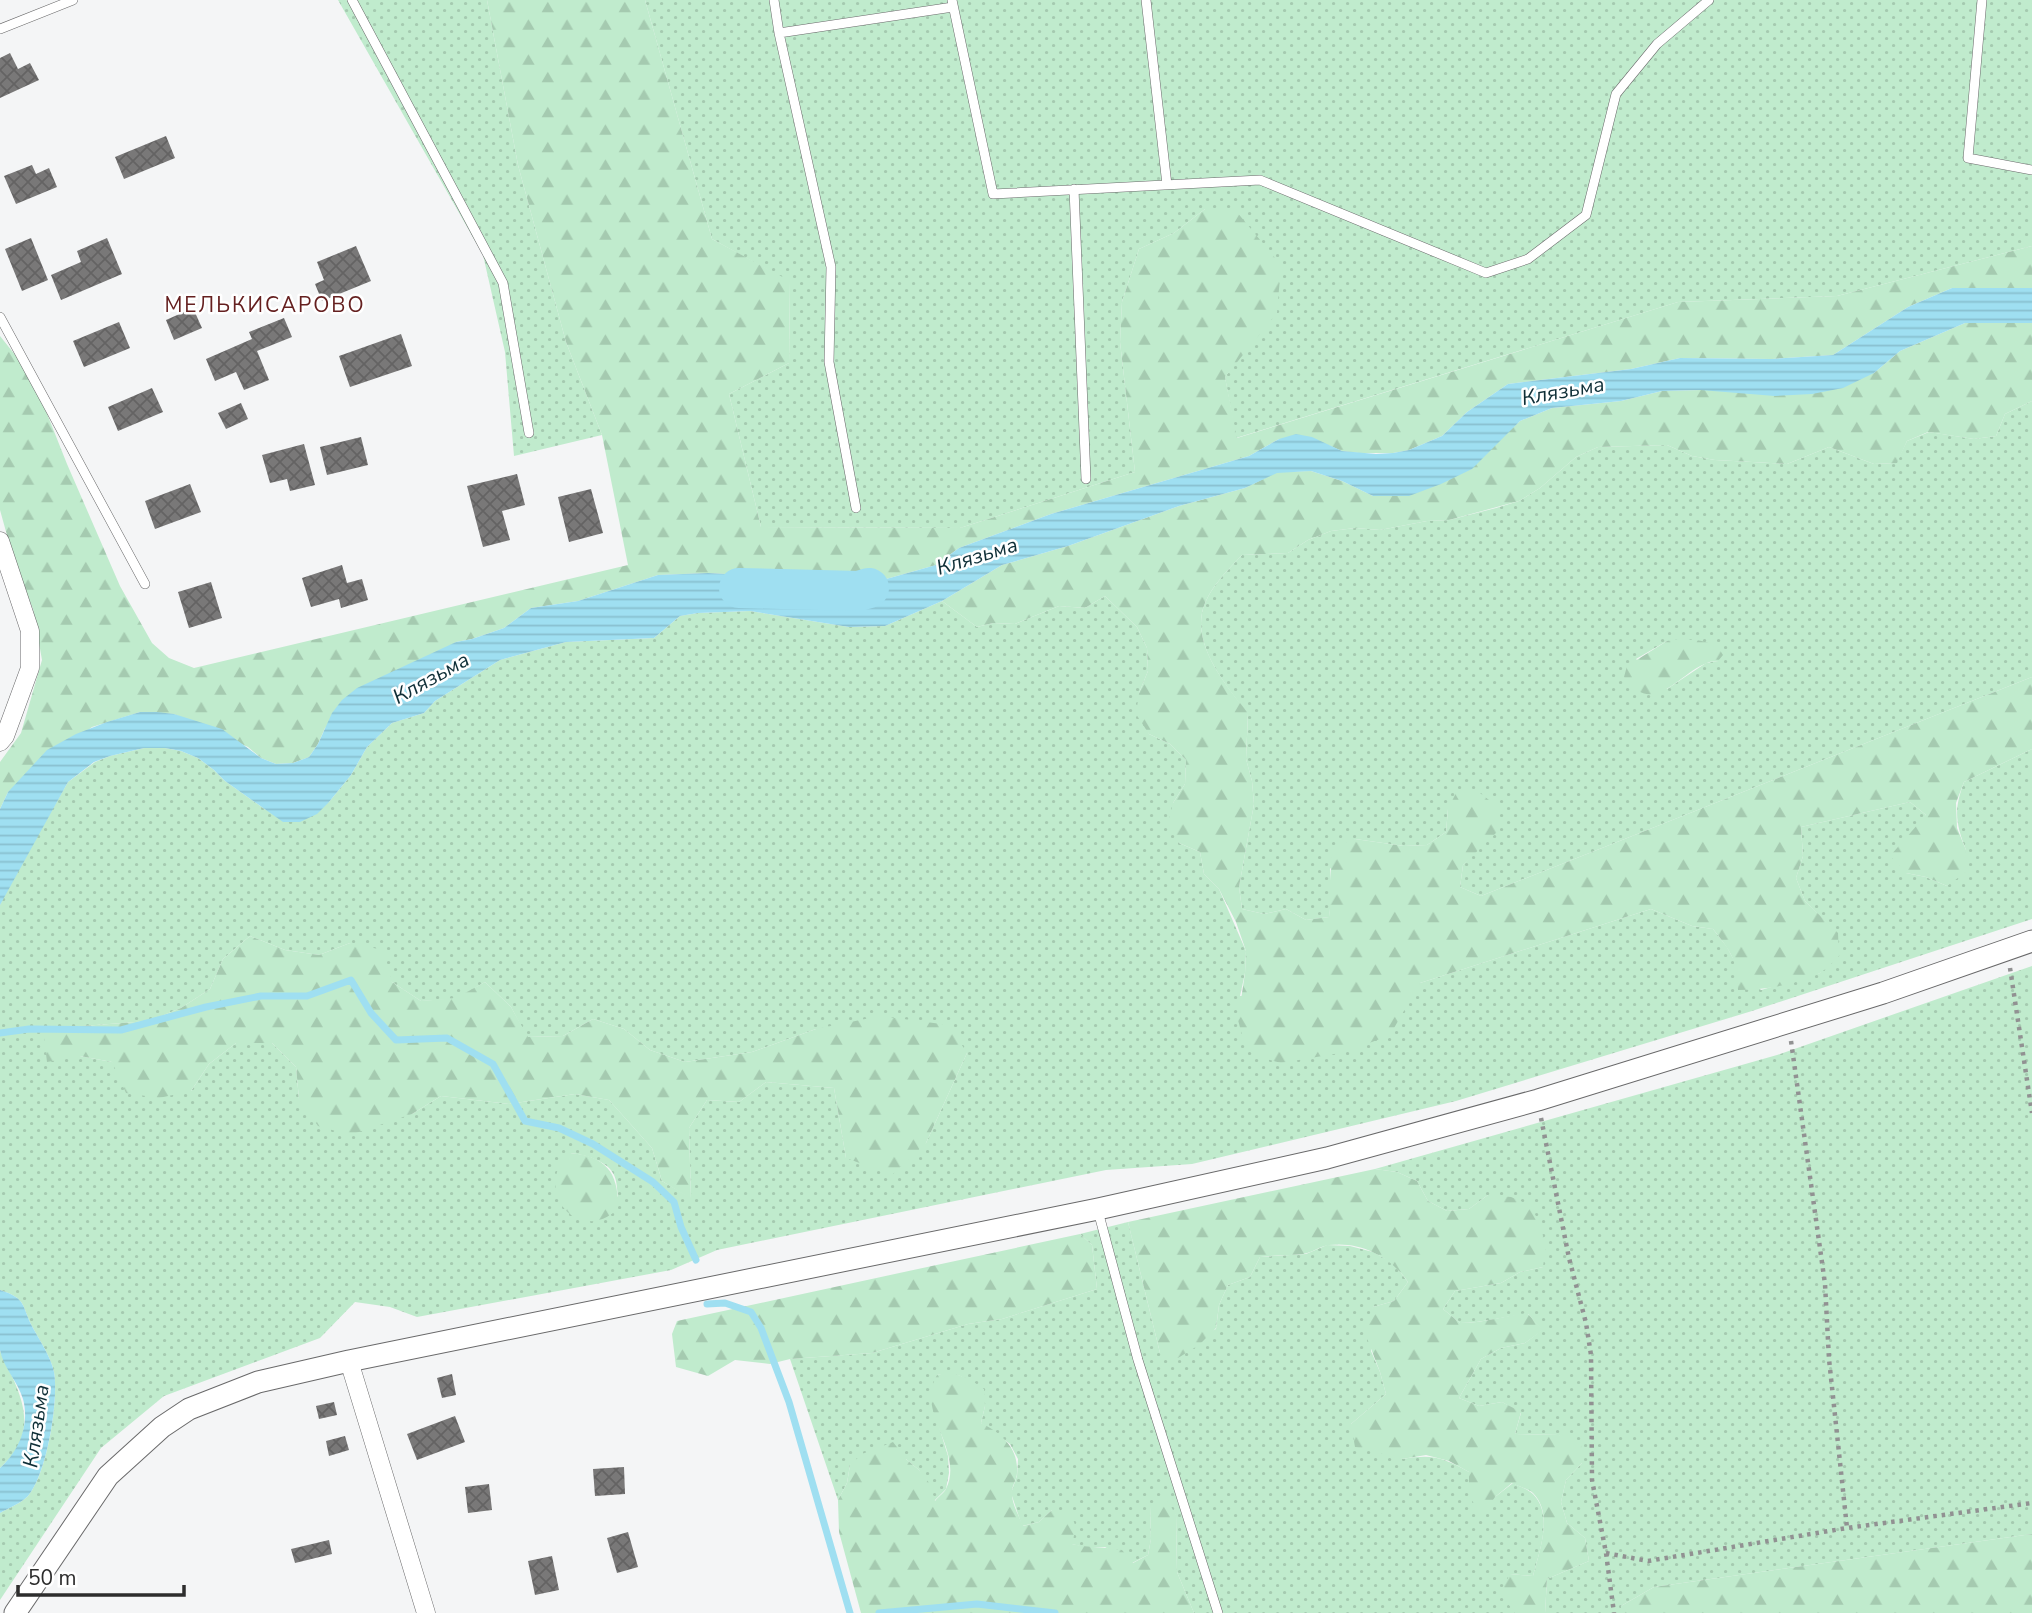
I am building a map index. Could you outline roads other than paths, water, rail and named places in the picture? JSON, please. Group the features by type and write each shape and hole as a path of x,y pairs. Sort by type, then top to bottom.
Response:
{"street":[{"path":"0,541 30,631 30,668 5,736 0,742"},
{"path":"15,1613 108,1476 162,1427 189,1409 258,1382 349,1361 1098,1209 1326,1158 1538,1100 1788,1023 2032,941"},
{"path":"349,1361 426,1613"}],"lane":[{"path":"0,29 73,0"},
{"path":"352,0 503,283 529,433"},
{"path":"774,0 831,267 829,362 856,508"},
{"path":"1146,0 1167,184"},
{"path":"779,33 953,3 993,194 1260,180 1486,273 1528,259 1586,215 1616,94 1657,44 1709,0"},
{"path":"1982,0 1968,158 2032,170"},
{"path":"1074,189 1086,479"},
{"path":"0,317 145,584"},
{"path":"1098,1209 1138,1360 1218,1613"}],"water":[{"path":"1952,288 2032,288 2032,323 1965,323 1900,351 1874,373 1843,388 1812,394 1775,396 1700,390 1662,391 1621,401 1552,408 1520,421 1472,469 1409,496 1373,496 1342,481 1311,471 1277,473 1245,488 1179,506 1068,546 1002,565 942,601 885,626 849,627 750,611 698,613 680,616 654,638 566,642 500,660 435,701 424,713 392,723 367,747 351,775 329,802 317,814 300,822 283,822 225,781 198,758 181,751 144,748 110,756 94,762 68,782 0,905 0,809 8,792 47,750 76,734 107,722 140,712 174,714 222,729 261,758 276,764 293,763 309,757 332,713 342,700 357,688 456,642 504,628 531,608 578,601 658,575 743,575 790,589 808,591 872,583 936,565 959,548 1051,514 1249,456 1279,439 1296,434 1312,437 1342,451 1393,453 1409,450 1442,436 1467,412 1508,384 1631,369 1680,358 1772,359 1833,355 1908,307"},
{"path":"0,1290 20,1300 45,1349 54,1372 55,1400 46,1454 35,1485 25,1499 0,1513 0,1468 13,1454 21,1437 25,1409 21,1393 0,1350"}],"waterway":[{"name":"Клязьма","path":"739,588 859,591 869,588"},
{"path":"0,1033 29,1029 121,1030 206,1007 261,996 307,996 351,980 371,1013 396,1040 447,1038 493,1064 525,1121 559,1128 593,1144 653,1182 674,1202 681,1227 696,1260"},
{"path":"707,1304 725,1303 751,1312 761,1328 789,1402 850,1613"},
{"path":"879,1613 977,1604 1055,1613"}],"district":[{"name":"МЕЛЬКИСАРОВО","path":"265,305"}]}
